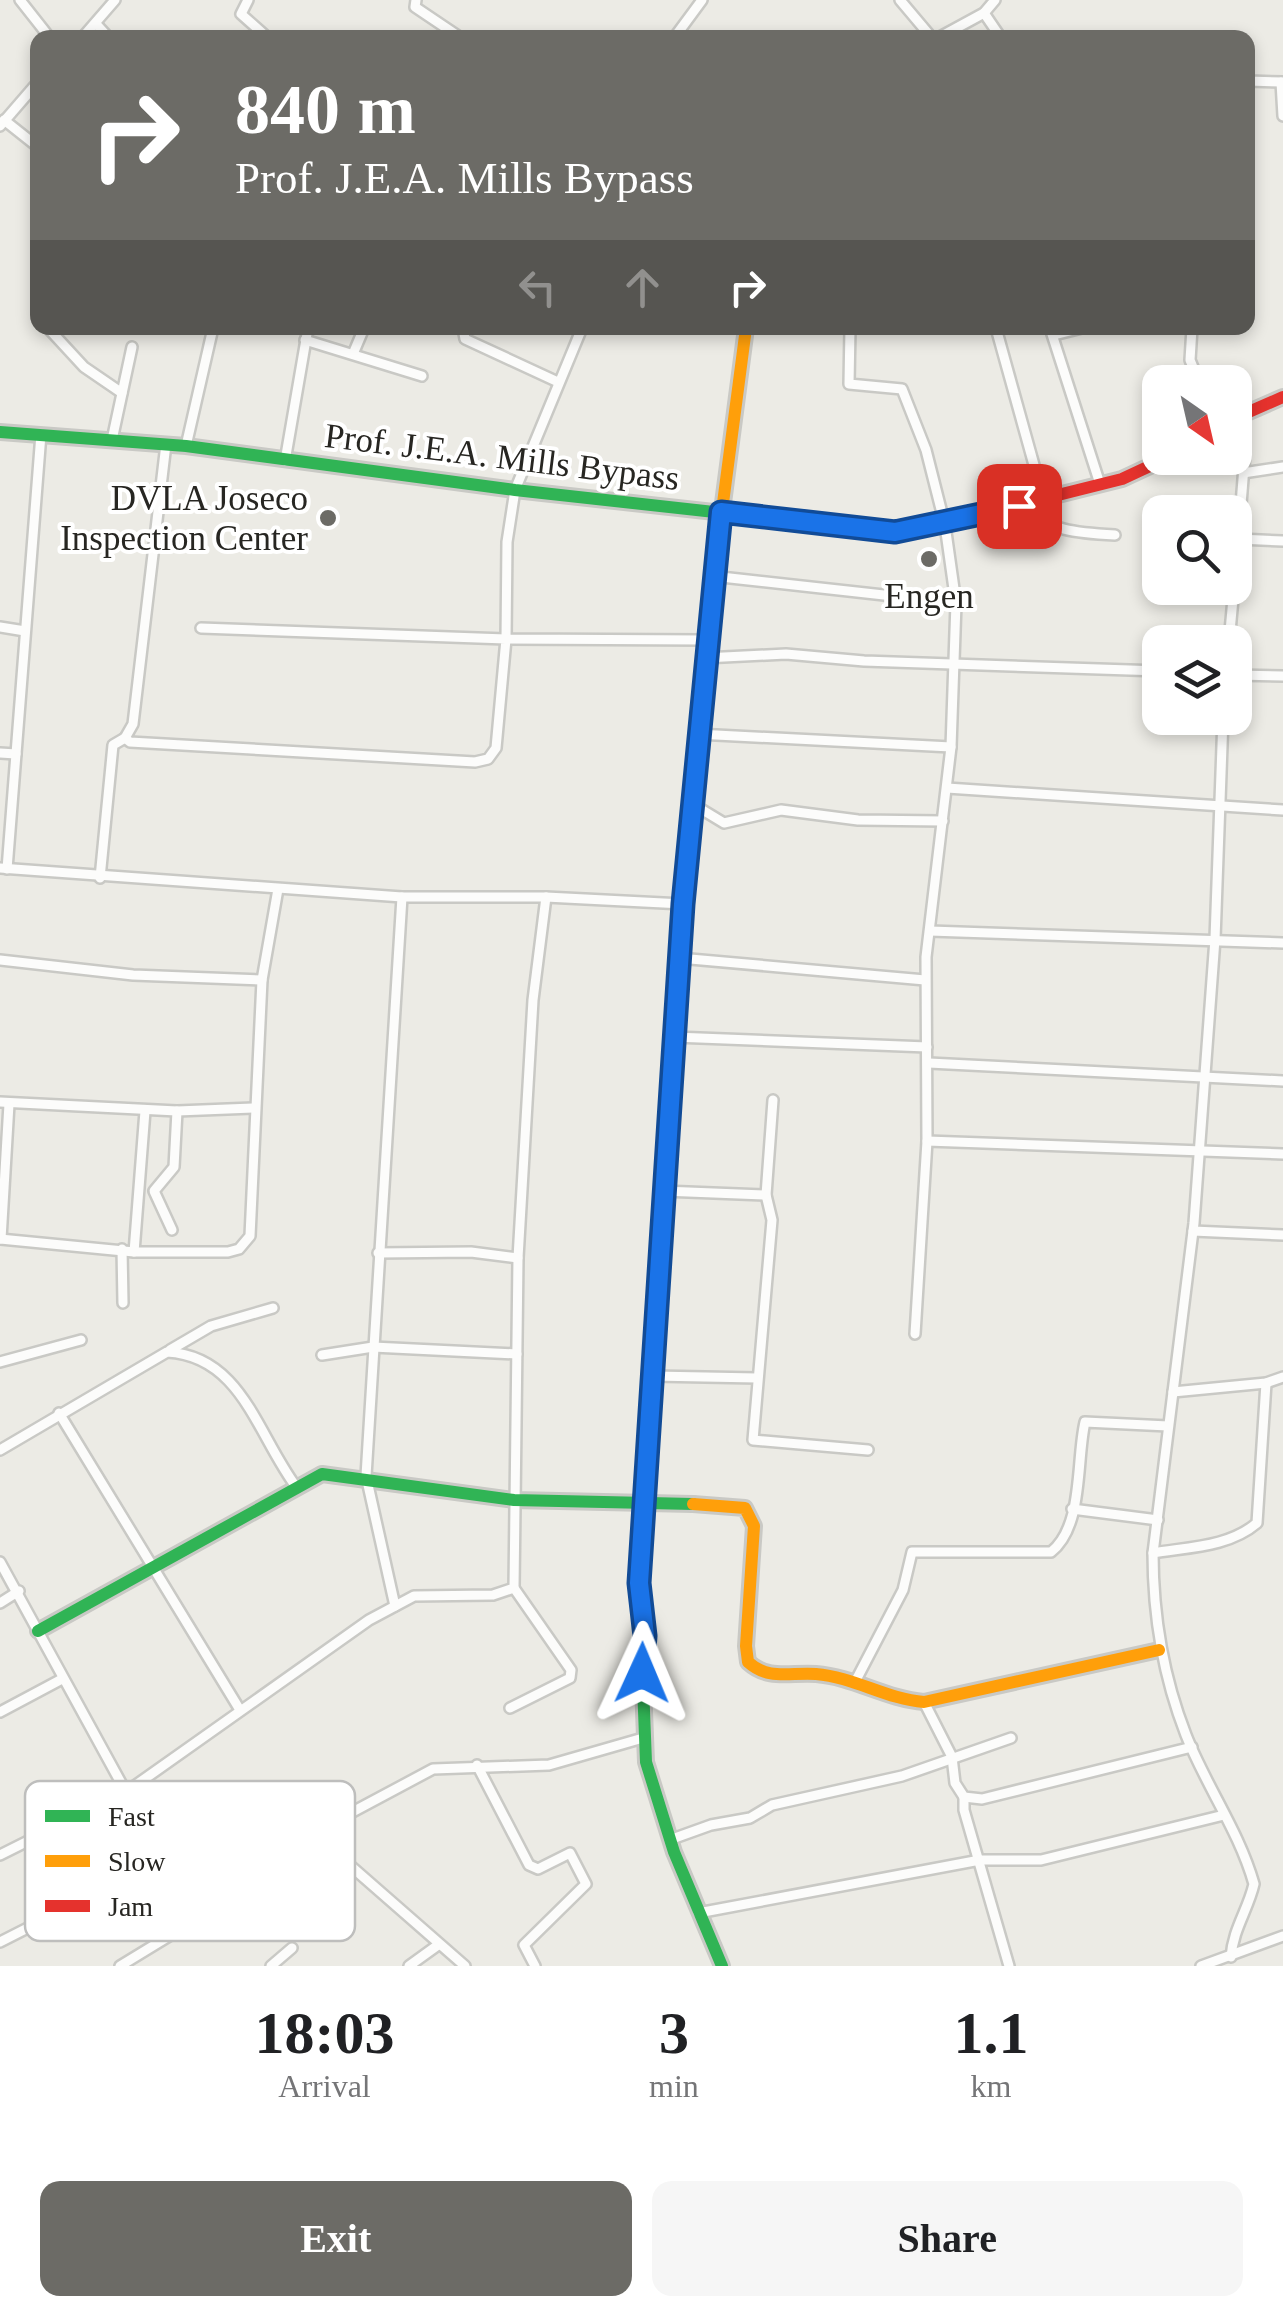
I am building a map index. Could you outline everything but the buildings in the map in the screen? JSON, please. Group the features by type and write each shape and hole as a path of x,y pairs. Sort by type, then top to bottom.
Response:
{"street":[{"path":"20,0 44,30"},
{"path":"91,30 115,0"},
{"path":"248,0 241,14 259,30"},
{"path":"404,0 416,4 450,30"},
{"path":"680,30 702,0"},
{"path":"900,0 928,30"},
{"path":"951,30 984,13 995,0"},
{"path":"984,13 996,30"},
{"path":"97,25 102,30"},
{"path":"1255,81 1282,82 1283,116"},
{"path":"30,91 2,123 30,142"},
{"path":"54,335 84,367 122,393"},
{"path":"186,446 212,335"},
{"path":"285,462 306,335"},
{"path":"353,354 361,335"},
{"path":"464,335 464,339 558,382"},
{"path":"125,738 130,742 436,760 488,759 496,748 506,639 507,542 515,490 579,335"},
{"path":"722,1966 698,1914 642,1738 640,1691 645,1636 639,1583 648,1501 663,1192 691,803 712,576 745,335"},
{"path":"850,335 849,384 902,388 926,450 945,525 956,603 951,747 925,980 929,1062 915,1334"},
{"path":"998,335 1044,501"},
{"path":"1053,335 1100,484"},
{"path":"1192,335 1192,365"},
{"path":"304,340 422,376"},
{"path":"112,440 132,347"},
{"path":"1252,410 1283,397"},
{"name":"Prof. J.E.A. Mills Bypass","path":"0,432 186,446 515,490 895,532 945,525 1044,501 1142,467"},
{"path":"41,434 3,869 402,897 546,897 683,904"},
{"path":"100,878 113,745 125,738 133,724 166,444"},
{"path":"1252,472 1283,467"},
{"path":"1019,506 1044,525 1064,533 1115,534"},
{"path":"1252,540 1283,541"},
{"path":"712,576 956,603"},
{"path":"0,628 25,631"},
{"path":"200,628 506,639 705,640"},
{"path":"704,658 786,654 1142,670"},
{"path":"1252,675 1283,676"},
{"path":"697,734 951,747"},
{"path":"1222,735 1216,939 1200,1149 1153,1553 1159,1650 1192,1747 1246,1855 1254,1884 1245,1902 1245,1916 1234,1931 1231,1957"},
{"path":"0,752 16,754"},
{"path":"947,788 1283,810"},
{"path":"691,803 724,823 781,810 858,820 944,821"},
{"path":"253,1108 177,1112 4,1103 0,1239 134,1252 228,1252 239,1249 250,1236 262,980 278,889"},
{"path":"395,1606 366,1476 402,897"},
{"path":"510,1708 558,1686 570,1678 572,1670 514,1588 518,1258 533,1000 546,897"},
{"path":"930,931 1283,944"},
{"path":"680,958 925,980"},
{"path":"0,960 133,976 262,980"},
{"path":"674,1036 927,1047"},
{"path":"929,1062 1283,1081"},
{"path":"773,1100 766,1194 772,1220 753,1440 868,1450"},
{"path":"134,1252 145,1111"},
{"path":"172,1230 154,1191 174,1167 177,1112"},
{"path":"926,1141 1283,1154"},
{"path":"663,1192 766,1194"},
{"path":"1193,1231 1283,1235"},
{"path":"122,1249 123,1303"},
{"path":"378,1253 471,1252 518,1258"},
{"path":"230,1304 235,1319"},
{"path":"0,1450 210,1326 273,1308"},
{"path":"0,1362 81,1340"},
{"path":"322,1354 373,1348 517,1354"},
{"path":"166,1352 189,1354 214,1364 233,1385 297,1488"},
{"path":"653,1376 757,1378"},
{"path":"1173,1392 1266,1383 1283,1377"},
{"path":"1153,1553 1217,1543 1243,1535 1257,1523 1266,1383"},
{"path":"59,1414 240,1710"},
{"path":"856,1682 904,1590 912,1552 1051,1552 1061,1544 1072,1509 1085,1422 1168,1426"},
{"path":"38,1631 322,1474 366,1476 514,1500 648,1501 745,1508 754,1526 746,1610 748,1662 766,1674 817,1674 856,1682 885,1697 924,1702 1159,1650"},
{"path":"1072,1509 1158,1520"},
{"path":"0,1562 120,1781"},
{"path":"141,1781 240,1710 414,1596 492,1595 514,1588"},
{"path":"0,1603 19,1591"},
{"path":"0,1712 62,1679"},
{"path":"924,1702 952,1758 954,1783 964,1796 964,1810 1009,1966"},
{"path":"355,1810 432,1769 549,1765 642,1738"},
{"path":"672,1839 711,1825 750,1818 772,1804 902,1776 1012,1738"},
{"path":"964,1796 982,1799 1192,1747"},
{"path":"477,1766 529,1865 538,1868 570,1853 586,1884 524,1944 535,1966"},
{"path":"698,1914 980,1860 1042,1860 1224,1814"},
{"path":"0,1855 25,1842"},
{"path":"355,1870 466,1966"},
{"path":"0,1942 25,1929"},
{"path":"1201,1966 1283,1936"},
{"path":"120,1966 161,1941"},
{"path":"409,1966 438,1945"},
{"path":"271,1966 292,1948"}],"traffic: fast":[{"path":"0,432 186,446 515,490 895,532 978,515"},
{"path":"710,602 693,783 639,1583 646,1762 674,1852 722,1966"},
{"path":"38,1631 322,1474 514,1500 693,1504"}],"traffic: slow":[{"path":"710,602 745,335"},
{"path":"693,1504 745,1508 754,1526 746,1646 748,1662 764,1672 830,1676 924,1702 1159,1650"}],"traffic: jam":[{"path":"1252,411 1283,397"},
{"path":"978,515 1122,479 1142,470"}],"place":[{"name":"DVLA Joseco Inspection Center","path":"328,518"},
{"name":"Engen","path":"929,559"}],"route":[{"path":"642,1673 645,1636 640,1556 648,1501 663,1192 691,803 721,512 895,532 945,525 1019,506"}]}
